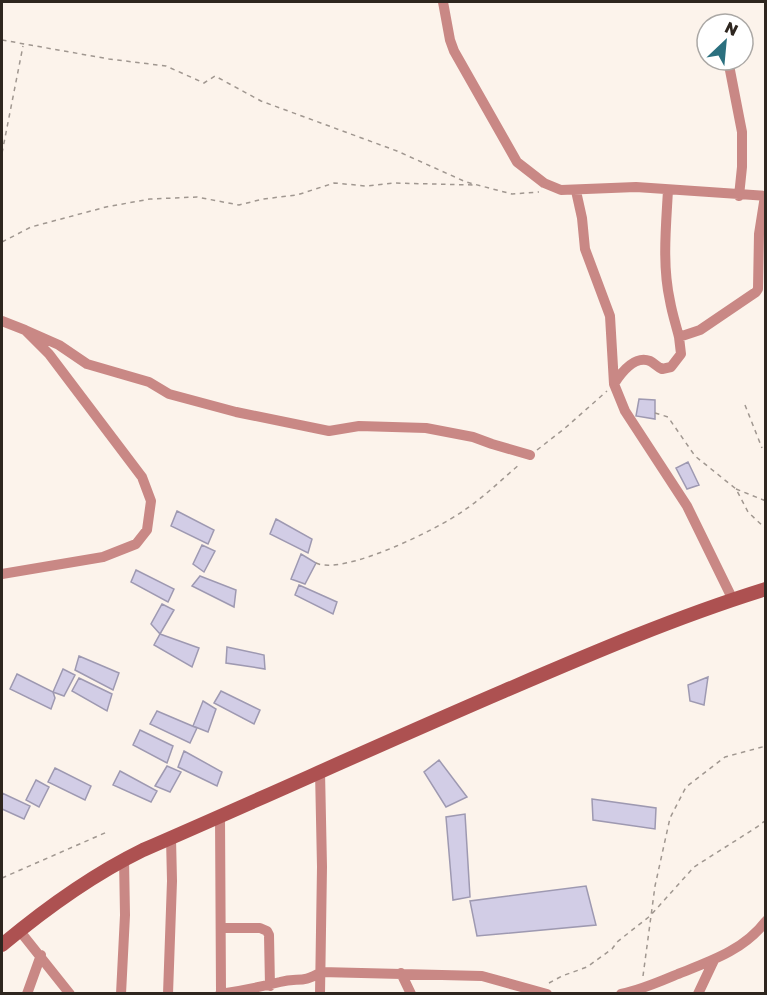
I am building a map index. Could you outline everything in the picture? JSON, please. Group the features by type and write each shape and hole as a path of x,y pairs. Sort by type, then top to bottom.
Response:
{"main road":[{"path":"2,945 67,895 124,859 579,659 675,620 765,589"}],"street":[{"path":"443,2 454,51 517,162 544,183 561,190 576,191 636,187 739,196 765,196 759,234 758,289 700,330 679,337"},
{"path":"730,72 742,132 743,158 739,196"},
{"path":"614,384 621,373 638,361 651,361 662,369 671,367 681,354 679,337 669,301 666,274 668,190"},
{"path":"576,191 585,249 610,316 614,384 625,411 687,506 733,600"},
{"path":"2,321 59,345 87,363 149,382 169,394 236,412 329,431 359,426 426,429 473,436 530,455"},
{"path":"2,574 103,557 136,544 147,530 151,501 142,477 49,354 25,330"},
{"path":"320,771 320,993"},
{"path":"220,816 223,993 270,986 286,981 306,980 321,972 482,976 547,993"},
{"path":"168,993 172,881 171,838"},
{"path":"121,993 125,915 124,859"},
{"path":"621,993 642,989 714,960 741,945 758,932 765,921"},
{"path":"221,928 260,928 267,931 270,986"},
{"path":"19,930 70,993"},
{"path":"27,993 40,955"},
{"path":"698,993 714,960"},
{"path":"401,973 411,993"}],"path":[{"path":"2,40 166,66 204,83 215,76 261,100 398,152 466,183 512,194 541,192"},
{"path":"2,153 24,45"},
{"path":"2,242 31,227 106,207 150,199 197,197 239,205 263,199 297,195 334,183 366,186 393,183 478,186"},
{"path":"316,563 323,566 356,562 441,526 466,510 530,455 574,422 614,384"},
{"path":"745,405 762,448"},
{"path":"655,413 668,417 695,456 735,489 765,501"},
{"path":"735,489 748,512 765,529"},
{"path":"642,989 650,916 670,818 686,787 725,757 765,746"},
{"path":"535,991 562,976 586,967 612,949 617,942 650,916 694,867 758,828 765,820"},
{"path":"2,878 107,832"}],"building":[{"path":"639,399 655,400 655,419 636,416"},
{"path":"688,462 699,485 687,489 676,468"},
{"path":"177,511 214,530 208,544 171,526"},
{"path":"276,519 312,539 308,553 270,534"},
{"path":"202,545 215,551 204,572 193,564"},
{"path":"301,554 316,563 305,584 291,579"},
{"path":"136,570 174,589 168,602 131,582"},
{"path":"200,576 236,590 234,607 192,586"},
{"path":"299,585 337,602 333,614 295,595"},
{"path":"162,604 174,610 160,634 151,624"},
{"path":"160,634 199,648 192,667 154,645"},
{"path":"227,647 264,655 265,669 226,663"},
{"path":"79,656 119,673 113,690 75,670"},
{"path":"63,669 75,675 64,696 53,692"},
{"path":"17,674 53,692 55,698 51,709 10,689"},
{"path":"708,677 704,705 690,701 688,685"},
{"path":"79,678 112,694 107,711 72,691"},
{"path":"221,691 260,710 254,724 214,703"},
{"path":"203,701 216,709 208,732 193,726"},
{"path":"157,711 197,728 190,743 150,724"},
{"path":"140,730 173,746 167,763 133,745"},
{"path":"184,751 222,772 217,786 178,767"},
{"path":"439,760 467,797 446,807 424,772"},
{"path":"167,766 181,772 170,792 155,786"},
{"path":"55,768 91,786 85,800 48,782"},
{"path":"120,771 157,791 151,802 113,785"},
{"path":"36,780 49,787 39,807 26,800"},
{"path":"2,793 30,806 24,819 2,809"},
{"path":"592,799 656,808 655,829 593,820"},
{"path":"465,814 470,897 453,900 446,817"},
{"path":"586,886 596,925 477,936 470,901"}]}
